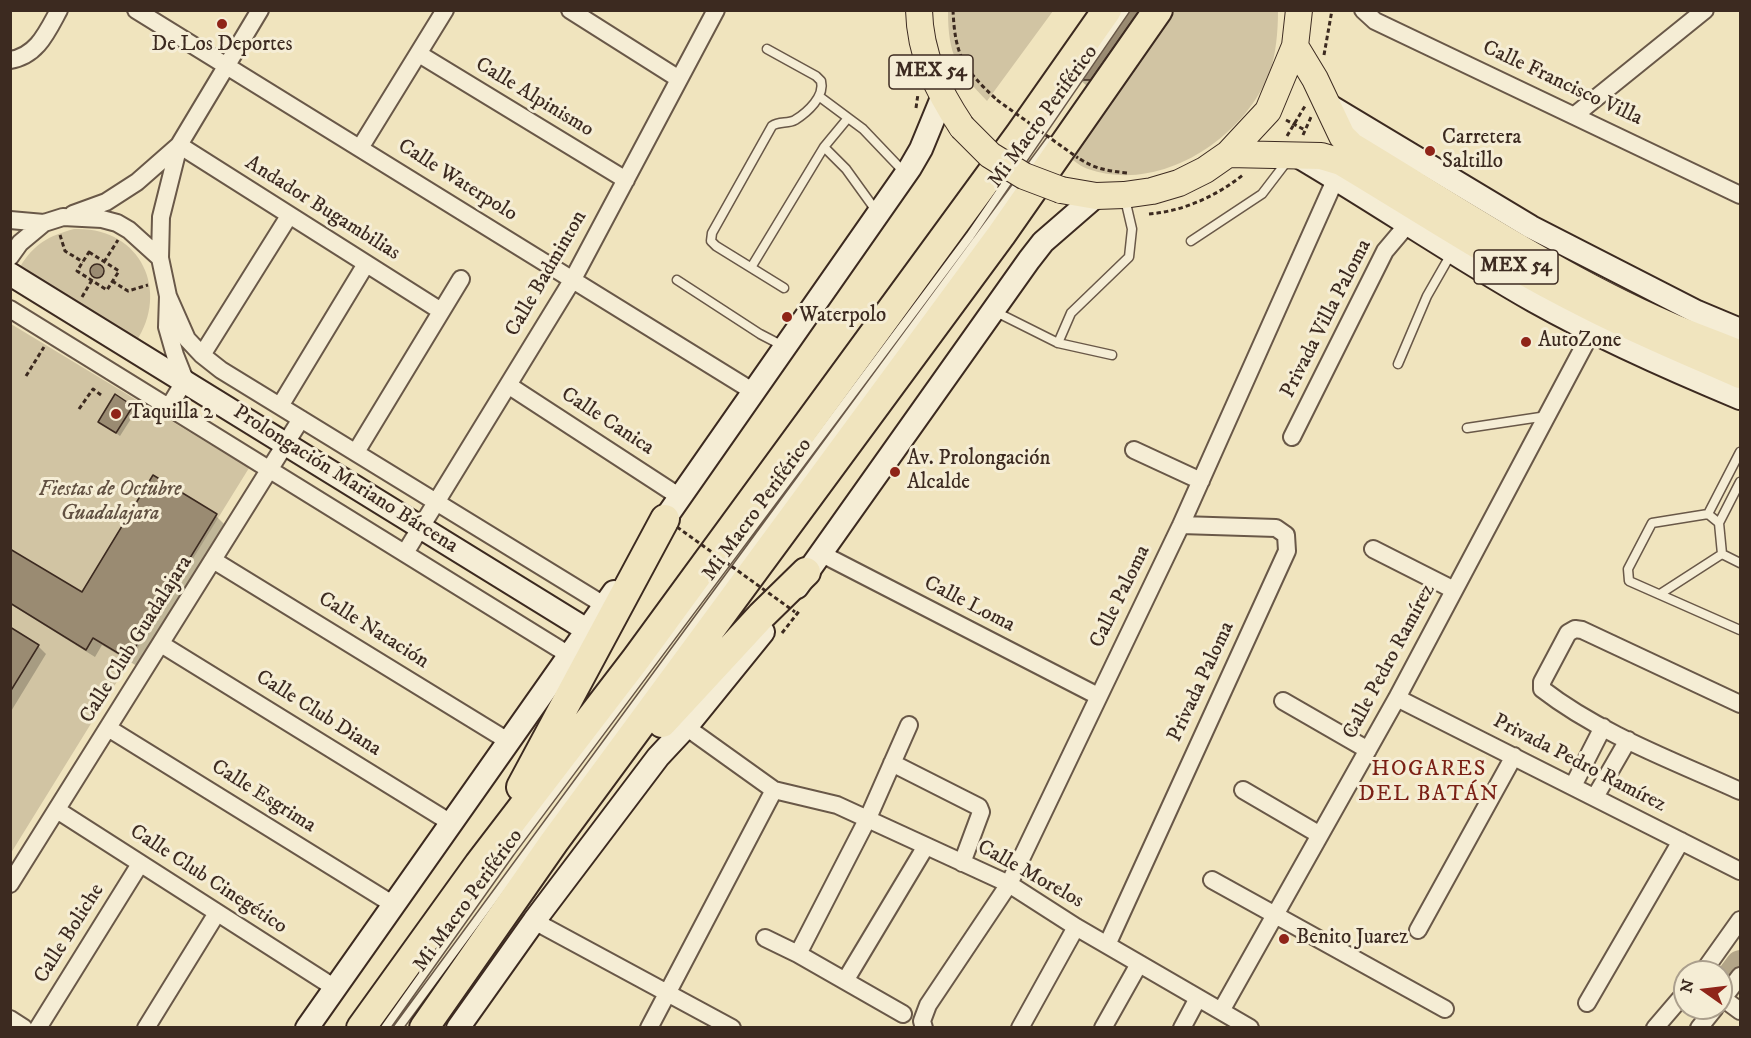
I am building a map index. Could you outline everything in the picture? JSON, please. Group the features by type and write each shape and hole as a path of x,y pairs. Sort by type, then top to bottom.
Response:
{"highway":[{"path":"361,1028 479,864 636,659 1020,134 1107,10"},
{"path":"424,1028 554,842 1000,236 1158,10"},
{"path":"479,864 674,514"},
{"path":"554,842 720,658 813,562"}],"main road":[{"name":"MEX 54","path":"919,10 927,64 942,98 962,127 990,155 1024,176 1061,190 1096,196 1128,195 1179,183 1205,170 1228,154 1268,111 1295,46 1299,10"},
{"name":"MEX 54","path":"1295,46 1322,93 1342,136 1352,146 1596,290 1668,325 1740,354"},
{"name":"MEX 54","path":"1228,154 1321,156 1341,162 1522,271 1589,307 1740,375"}],"street":[{"path":"10,60 20,59 42,41 59,10"},
{"name":"Calle Waterpolo","path":"136,10 226,68 360,148 754,392"},
{"path":"10,257 20,243 44,223 106,202 137,182 179,145 260,10"},
{"path":"360,148 445,10"},
{"path":"570,10 679,79"},
{"name":"Calle Badminton","path":"405,553 573,279 716,10"},
{"path":"1575,115 1705,10"},
{"name":"Calle Francisco Villa","path":"1364,12 1375,21 1740,195"},
{"name":"Calle Alpinismo","path":"418,54 626,180"},
{"path":"1322,93 1531,227 1697,312 1740,330"},
{"path":"307,1028 586,630 674,514 754,392 879,214 921,149 942,98"},
{"path":"169,407 185,380 167,327 168,296 160,258 161,217 179,145"},
{"name":"Andador Bugambilias","path":"179,145 441,311"},
{"path":"1285,155 1336,178 1407,225 1534,301 1680,373 1740,398"},
{"name":"Calle Paloma","path":"923,1024 928,1005 1009,884 1181,525 1336,178"},
{"path":"458,1028 534,921 658,757 686,727 791,597 813,562 1043,242 1096,196"},
{"path":"202,355 289,216"},
{"path":"63,217 102,219 117,223 146,243 160,258"},
{"path":"10,220 44,223"},
{"name":"Privada Villa Paloma","path":"1292,437 1385,251 1407,225"},
{"path":"280,406 366,264"},
{"name":"Prolongación Mariano Bárcena","path":"10,274 185,380 586,630"},
{"path":"356,452 461,279"},
{"name":"Prolongación Mariano Bárcena","path":"168,296 187,339 202,355 221,369 604,605"},
{"path":"10,309 569,655"},
{"name":"Calle Pedro Ramírez","path":"1221,1011 1397,698 1592,331"},
{"name":"Calle Canica","path":"508,385 674,514"},
{"name":"Calle Club Guadalajara","path":"10,884 301,419"},
{"path":"1134,450 1201,481"},
{"name":"Privada Paloma","path":"1107,945 1287,551 1286,535 1275,528 1181,525"},
{"path":"1373,549 1454,590"},
{"name":"Calle Natación","path":"213,560 508,741"},
{"name":"Calle Loma","path":"813,562 1098,696"},
{"path":"1740,704 1582,630 1575,629 1568,633 1542,682 1542,689 1603,727 1740,791"},
{"name":"Calle Club Diana","path":"161,644 451,823"},
{"name":"Privada Pedro Ramírez","path":"1397,698 1740,871"},
{"path":"1283,701 1368,750"},
{"path":"798,954 868,818 909,725"},
{"path":"649,1028 774,790 686,727"},
{"path":"1573,786 1603,727"},
{"name":"Calle Esgrima","path":"108,728 393,905"},
{"path":"1595,797 1628,740"},
{"path":"1418,930 1514,756"},
{"path":"892,763 979,807 981,812 962,862"},
{"name":"Calle Morelos","path":"774,790 837,805 1009,884 1076,927 1250,1028"},
{"path":"1243,790 1320,835"},
{"name":"Calle Club Cinegético","path":"57,810 335,988"},
{"path":"1587,1003 1681,841"},
{"path":"845,981 926,846"},
{"name":"Calle Boliche","path":"38,1028 140,864"},
{"path":"1212,880 1444,1009"},
{"path":"146,1028 217,913"},
{"path":"1712,960 1740,920"},
{"path":"534,921 732,1028"},
{"path":"1020,1028 1076,927"},
{"path":"765,938 798,954 903,1014"},
{"path":"1103,1028 1139,964"},
{"path":"1182,1028 1198,998"},
{"path":"1655,1028 1673,1007"},
{"path":"10,1019 24,1028"}],"lane":[{"name":"Mi Macro Periférico","path":"385,1028 510,852 970,236 1125,10"},
{"path":"767,49 816,76 823,87 820,98 795,120 775,123 772,126 712,233 711,241 784,288"},
{"path":"820,98 863,129 906,174"},
{"path":"752,266 824,147 848,117"},
{"name":"Mi Macro Periférico","path":"398,1028 1059,128"},
{"path":"824,147 846,169 879,214"},
{"path":"1191,241 1262,194 1285,155"},
{"path":"1058,343 1071,313 1129,257 1132,230 1128,195"},
{"path":"1398,364 1427,296 1452,252"},
{"path":"677,280 785,348"},
{"path":"994,311 1058,343 1112,355"},
{"path":"1467,428 1547,416"},
{"path":"1708,514 1740,452"},
{"path":"1722,554 1719,523 1740,482"},
{"path":"1719,523 1708,514 1652,523 1628,568 1629,581 1740,630"},
{"path":"1660,594 1722,554"},
{"path":"1722,554 1740,563"}],"path":[{"path":"953,10 954,31 960,56 971,75 997,100 1078,158 1104,171 1128,195 1184,208 1211,196 1236,180 1285,155 1322,93 1325,53 1332,10"},
{"path":"1285,155 1282,143 1302,112 1322,93"},
{"path":"60,234 65,251 82,262"},
{"path":"104,262 118,240"},
{"path":"89,252 119,271 107,290 77,271 82,262 89,252"},
{"path":"77,304 92,280"},
{"path":"112,281 128,291 148,285"},
{"path":"26,376 52,335"},
{"path":"80,409 93,389 101,395"},
{"path":"674,514 795,612"},
{"path":"780,636 802,605"}],"green space":[{"path":"948,10 1053,11 987,101 961,71 956,61 950,39"},
{"path":"1175,11 1278,11 1273,59 1269,74 1256,98 1219,140 1195,156 1169,167 1142,174 1115,175 1088,169 1068,157"},
{"path":"74,229 97,231 116,238 131,249 142,264 149,282 150,302 146,322 136,342 20,267 42,242"},
{"name":"Fiestas de Octubre Guadalajara","path":"11,324 249,468 11,853"}],"building":[{"path":"1126,10 1140,10 1091,80 1078,80"},
{"path":"94,264 100,264 104,271 100,278 94,278 90,274 90,268"},
{"name":"Taquilla 2","path":"115,394 133,406 116,433 98,422"},
{"path":"153,475 217,514 128,659 93,638 86,650 10,603 10,549 82,592"},
{"path":"10,627 39,645 10,692"}],"waterway":[{"path":"1733,973 1740,964"}],"place":[{"name":"De Los Deportes","path":"222,24"},
{"name":"Carretera Saltillo","path":"1430,151"},
{"name":"Waterpolo","path":"787,317"},
{"name":"AutoZone","path":"1526,342"},
{"name":"Taquilla 2","path":"116,414"},
{"name":"Av. Prolongación Alcalde","path":"895,472"},
{"name":"Benito Juarez","path":"1284,939"}],"district":[{"name":"HOGARES DEL BATÁN","path":"1429,782"}]}
